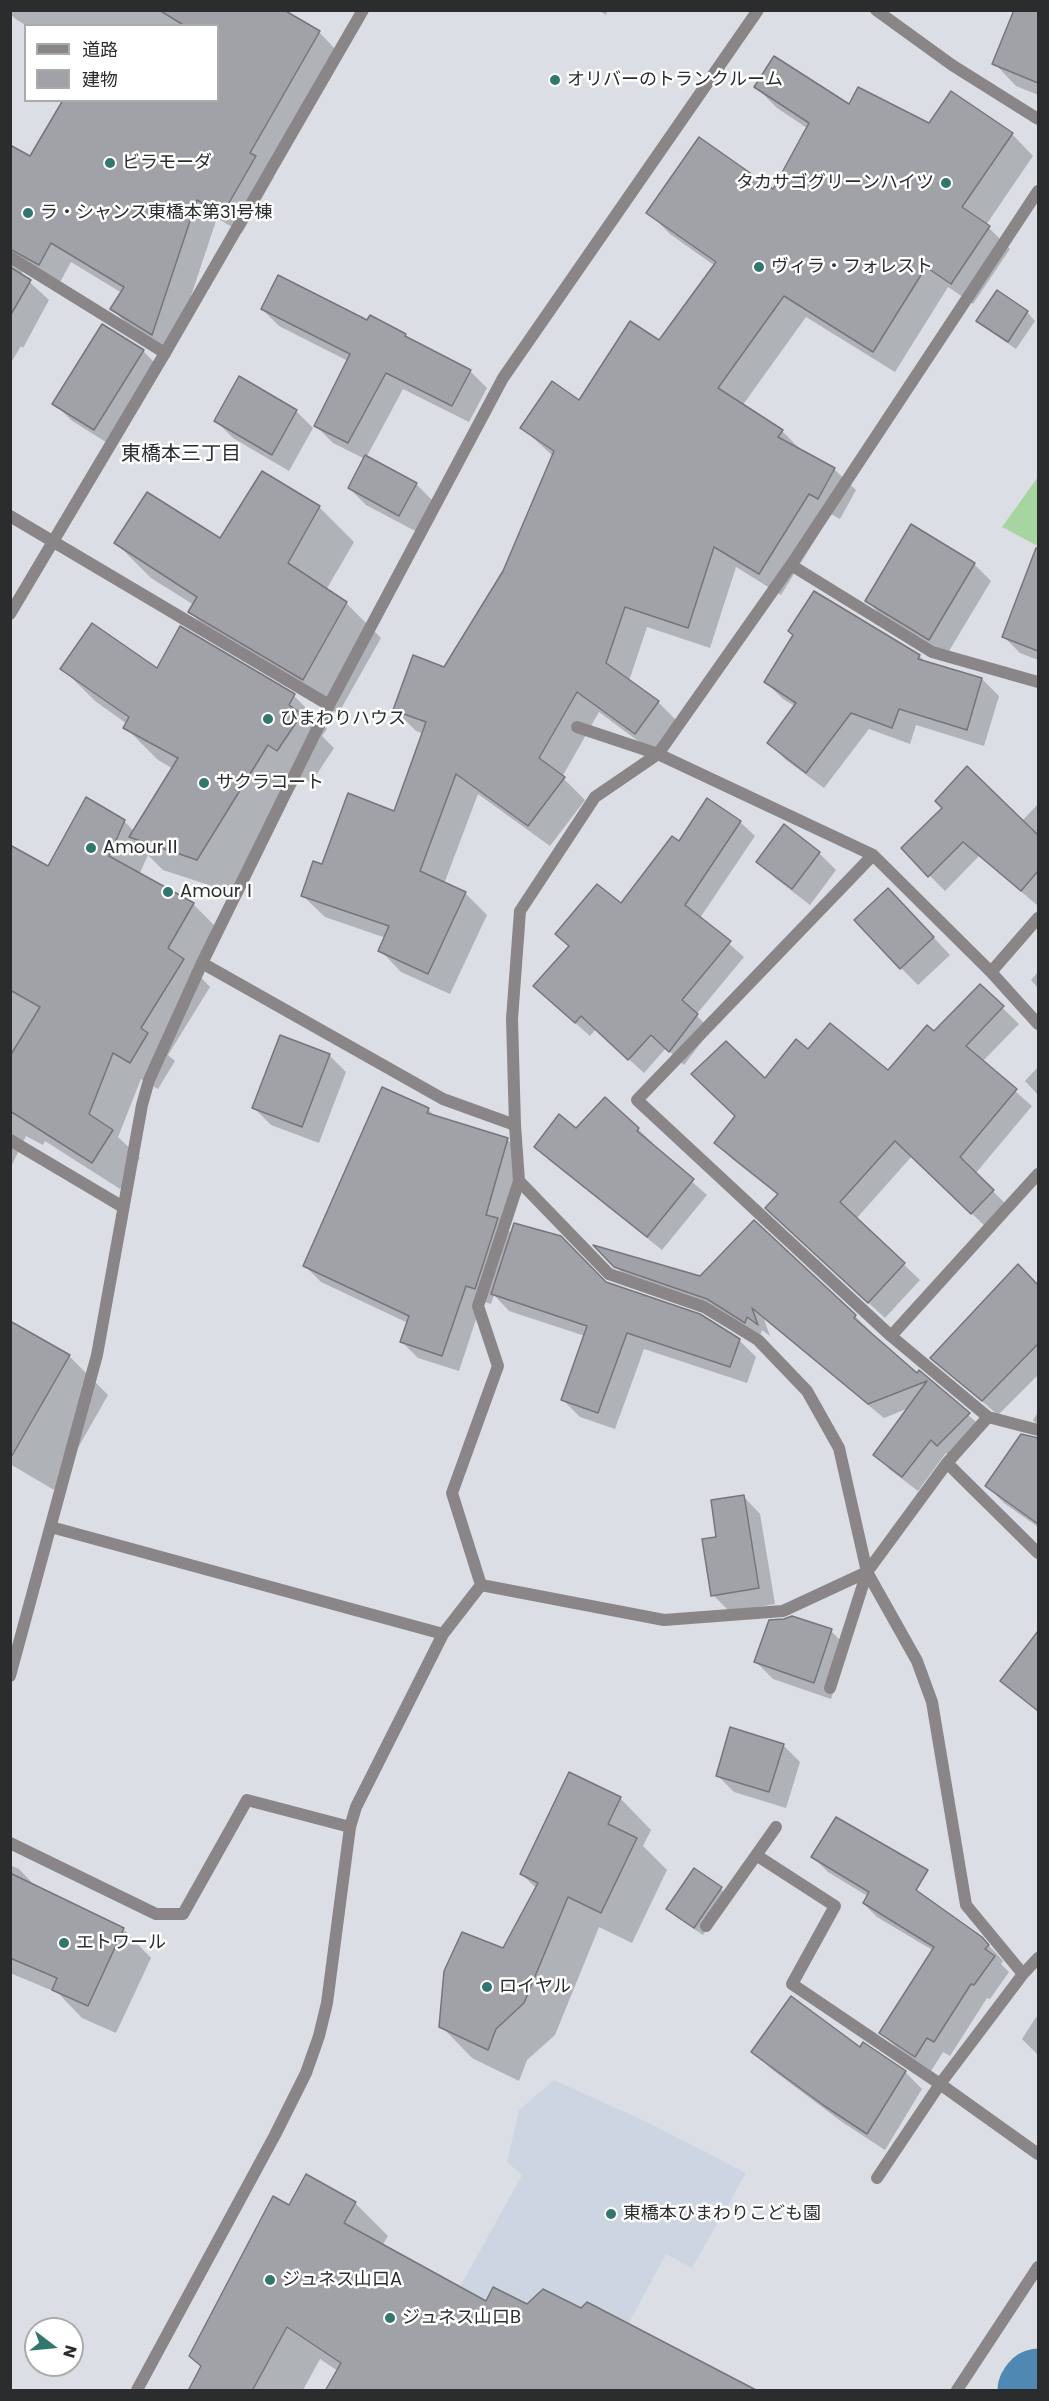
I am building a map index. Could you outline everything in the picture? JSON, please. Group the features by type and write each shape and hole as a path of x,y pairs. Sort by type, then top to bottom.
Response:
{"street":[{"path":"10,614 165,353 363,10"},
{"path":"10,1676 16,1633 51,1527 98,1355 142,1105 150,1080 202,963 329,705 503,378 758,10"},
{"path":"876,10 952,65 1038,119"},
{"path":"481,1586 452,1493 498,1366 478,1306 519,1181 512,1019 520,911 595,797 658,754 791,565 1038,191"},
{"path":"10,257 165,353"},
{"path":"10,516 329,705"},
{"path":"791,565 932,652 1038,682"},
{"path":"578,727 658,754 873,855 991,972 1038,1024"},
{"path":"873,855 637,1100 891,1336 988,1417 1038,1430"},
{"path":"991,972 1038,918"},
{"path":"202,963 443,1100 515,1125"},
{"path":"10,1140 123,1208"},
{"path":"891,1336 1038,1174"},
{"path":"519,1181 609,1274 704,1307 759,1340 807,1391 839,1448 867,1572 917,1661 932,1702 966,1905 1023,1974"},
{"path":"830,1688 867,1572 947,1463 988,1417"},
{"path":"947,1463 1038,1553"},
{"path":"51,1527 443,1634"},
{"path":"481,1586 664,1620 783,1611 867,1572"},
{"path":"137,2391 306,2073 319,2036 327,2003 350,1827 356,1808 443,1634 481,1586"},
{"path":"10,1843 156,1914 183,1914 247,1800 350,1827"},
{"path":"705,1926 776,1827"},
{"path":"756,1855 835,1906 792,1984 940,2084 1038,2154"},
{"path":"877,2178 940,2084 1023,1974 1038,1958"},
{"path":"957,2391 1038,2267"}],"shaded area":[{"name":"東橋本ひまわりこども園","path":"554,2080 651,2124 746,2173 692,2268 666,2254 593,2390 426,2348 522,2175 507,2162 519,2110"}],"green space":[{"path":"1038,477 1038,546 1002,527"}],"building":[{"path":"159,10 284,10 320,31 250,153 256,156 222,215 197,200 152,335 110,309 124,287 51,243 39,265 10,249 10,145 30,156 62,102 219,102 219,24 182,24"},
{"path":"1014,10 1038,10 1038,83 992,64"},
{"path":"774,56 849,104 858,87 929,123 951,91 1013,133 962,207 990,226 951,284 926,267 873,352 784,296 718,388 783,430 778,437 835,468 818,499 809,494 759,574 714,547 688,628 625,607 606,663 659,701 635,734 577,692 539,758 565,777 528,826 456,774 420,871 466,892 428,974 378,951 389,926 301,896 313,861 322,864 348,793 394,811 426,722 393,710 413,655 444,667 503,571 554,451 520,428 552,381 579,400 630,321 659,340 716,262 646,213 699,137 773,189 809,123 754,87"},
{"path":"10,267 31,280 10,316"},
{"path":"278,275 367,320 370,315 471,370 452,406 386,373 348,443 314,426 350,354 261,309"},
{"path":"997,290 1028,311 1008,342 976,321"},
{"path":"102,324 144,350 94,430 52,404"},
{"path":"239,376 297,410 272,455 214,421"},
{"path":"365,455 417,483 399,516 348,488"},
{"path":"262,471 320,506 288,563 347,602 303,680 188,612 197,597 114,543 147,492 220,538"},
{"path":"911,524 975,563 929,640 865,601"},
{"path":"1036,548 1038,548 1038,651 1002,637"},
{"path":"814,591 920,655 918,659 982,678 967,730 899,709 892,728 851,713 806,773 767,743 796,703 764,682 793,635 788,631"},
{"path":"92,623 157,668 180,626 295,694 289,705 302,714 277,751 268,745 197,860 129,837 178,758 123,728 129,717 60,669"},
{"path":"967,766 1038,835 1038,871 1021,891 963,842 928,877 901,848 942,808 935,801"},
{"path":"86,797 125,820 109,856 194,903 168,948 184,959 141,1028 148,1033 130,1063 113,1053 89,1114 113,1130 92,1163 10,1111 10,1056 40,1007 10,990 10,845 48,866"},
{"path":"707,798 741,821 685,905 731,941 682,1000 698,1014 669,1052 651,1035 628,1060 581,1016 575,1023 533,986 569,946 555,934 597,884 621,903 672,836 679,841"},
{"path":"784,824 820,852 792,889 756,862"},
{"path":"888,888 934,937 900,969 854,920"},
{"path":"980,984 1004,1006 966,1046 1017,1089 960,1157 994,1190 971,1214 895,1141 840,1202 905,1263 868,1303 765,1208 778,1194 714,1143 735,1116 691,1074 726,1041 765,1078 796,1039 808,1049 830,1023 888,1070 927,1025 934,1031"},
{"path":"280,1035 330,1054 302,1127 252,1108"},
{"path":"382,1087 429,1108 427,1113 508,1138 486,1215 498,1218 475,1289 466,1286 442,1356 400,1342 409,1316 303,1266"},
{"path":"605,1097 639,1128 637,1131 694,1179 647,1237 534,1147 559,1114 576,1128"},
{"path":"754,1220 856,1315 854,1318 917,1373 919,1370 970,1413 937,1446 931,1440 902,1477 873,1455 927,1381 868,1404 752,1308 758,1325 747,1317 745,1323 707,1299 614,1267 593,1245 700,1276"},
{"path":"514,1223 561,1236 606,1282 700,1314 740,1339 730,1367 627,1333 598,1413 561,1400 587,1326 491,1294"},
{"path":"1018,1264 1038,1285 1038,1344 982,1401 930,1358"},
{"path":"10,1321 70,1355 10,1459"},
{"path":"1021,1434 1038,1438 1038,1524 985,1486"},
{"path":"744,1495 759,1588 711,1596 702,1539 716,1537 711,1500"},
{"path":"792,1616 832,1629 814,1683 754,1662 769,1620"},
{"path":"1038,1631 1038,1711 1000,1681"},
{"path":"730,1727 784,1744 769,1792 716,1776"},
{"path":"569,1772 621,1797 608,1824 637,1838 601,1913 568,1897 524,2003 496,2029 488,2050 439,2027 444,1971 462,1932 503,1948 538,1883 520,1874"},
{"path":"836,1817 928,1870 916,1890 982,1937 989,1945 985,1949 995,1956 974,1985 971,1984 934,2042 927,2038 915,2057 879,2033 934,1947 863,1903 869,1892 811,1857"},
{"path":"694,1868 722,1887 694,1928 666,1909"},
{"name":"エトワール","path":"10,1873 124,1928 88,2006 52,1990 57,1978 10,1958"},
{"path":"791,1996 860,2047 863,2042 906,2071 867,2134 751,2052"},
{"path":"306,2174 356,2202 344,2223 486,2301 493,2287 527,2304 543,2289 581,2308 587,2302 758,2391 325,2391 341,2363 287,2327 252,2391 188,2391 201,2366 189,2356 273,2196 289,2205"}],"waterway":[{"path":"1035,2390 1038,2386"}],"place":[{"name":"オリバーのトランクルーム","path":"555,80"},
{"name":"ビラモーダ","path":"110,163"},
{"name":"タカサゴグリーンハイツ","path":"946,183"},
{"name":"ラ・シャンス東橋本第31号棟","path":"28,213"},
{"name":"ヴィラ・フォレスト","path":"759,267"},
{"name":"ひまわりハウス","path":"268,719"},
{"name":"サクラコート","path":"204,783"},
{"name":"AmourⅡ","path":"91,848"},
{"name":"AmourⅠ","path":"168,892"},
{"name":"エトワール","path":"64,1943"},
{"name":"ロイヤル","path":"487,1987"},
{"name":"東橋本ひまわりこども園","path":"611,2214"},
{"name":"ジュネス山口A","path":"270,2280"},
{"name":"ジュネス山口B","path":"390,2318"}],"district":[{"name":"東橋本三丁目","path":"181,455"}]}
